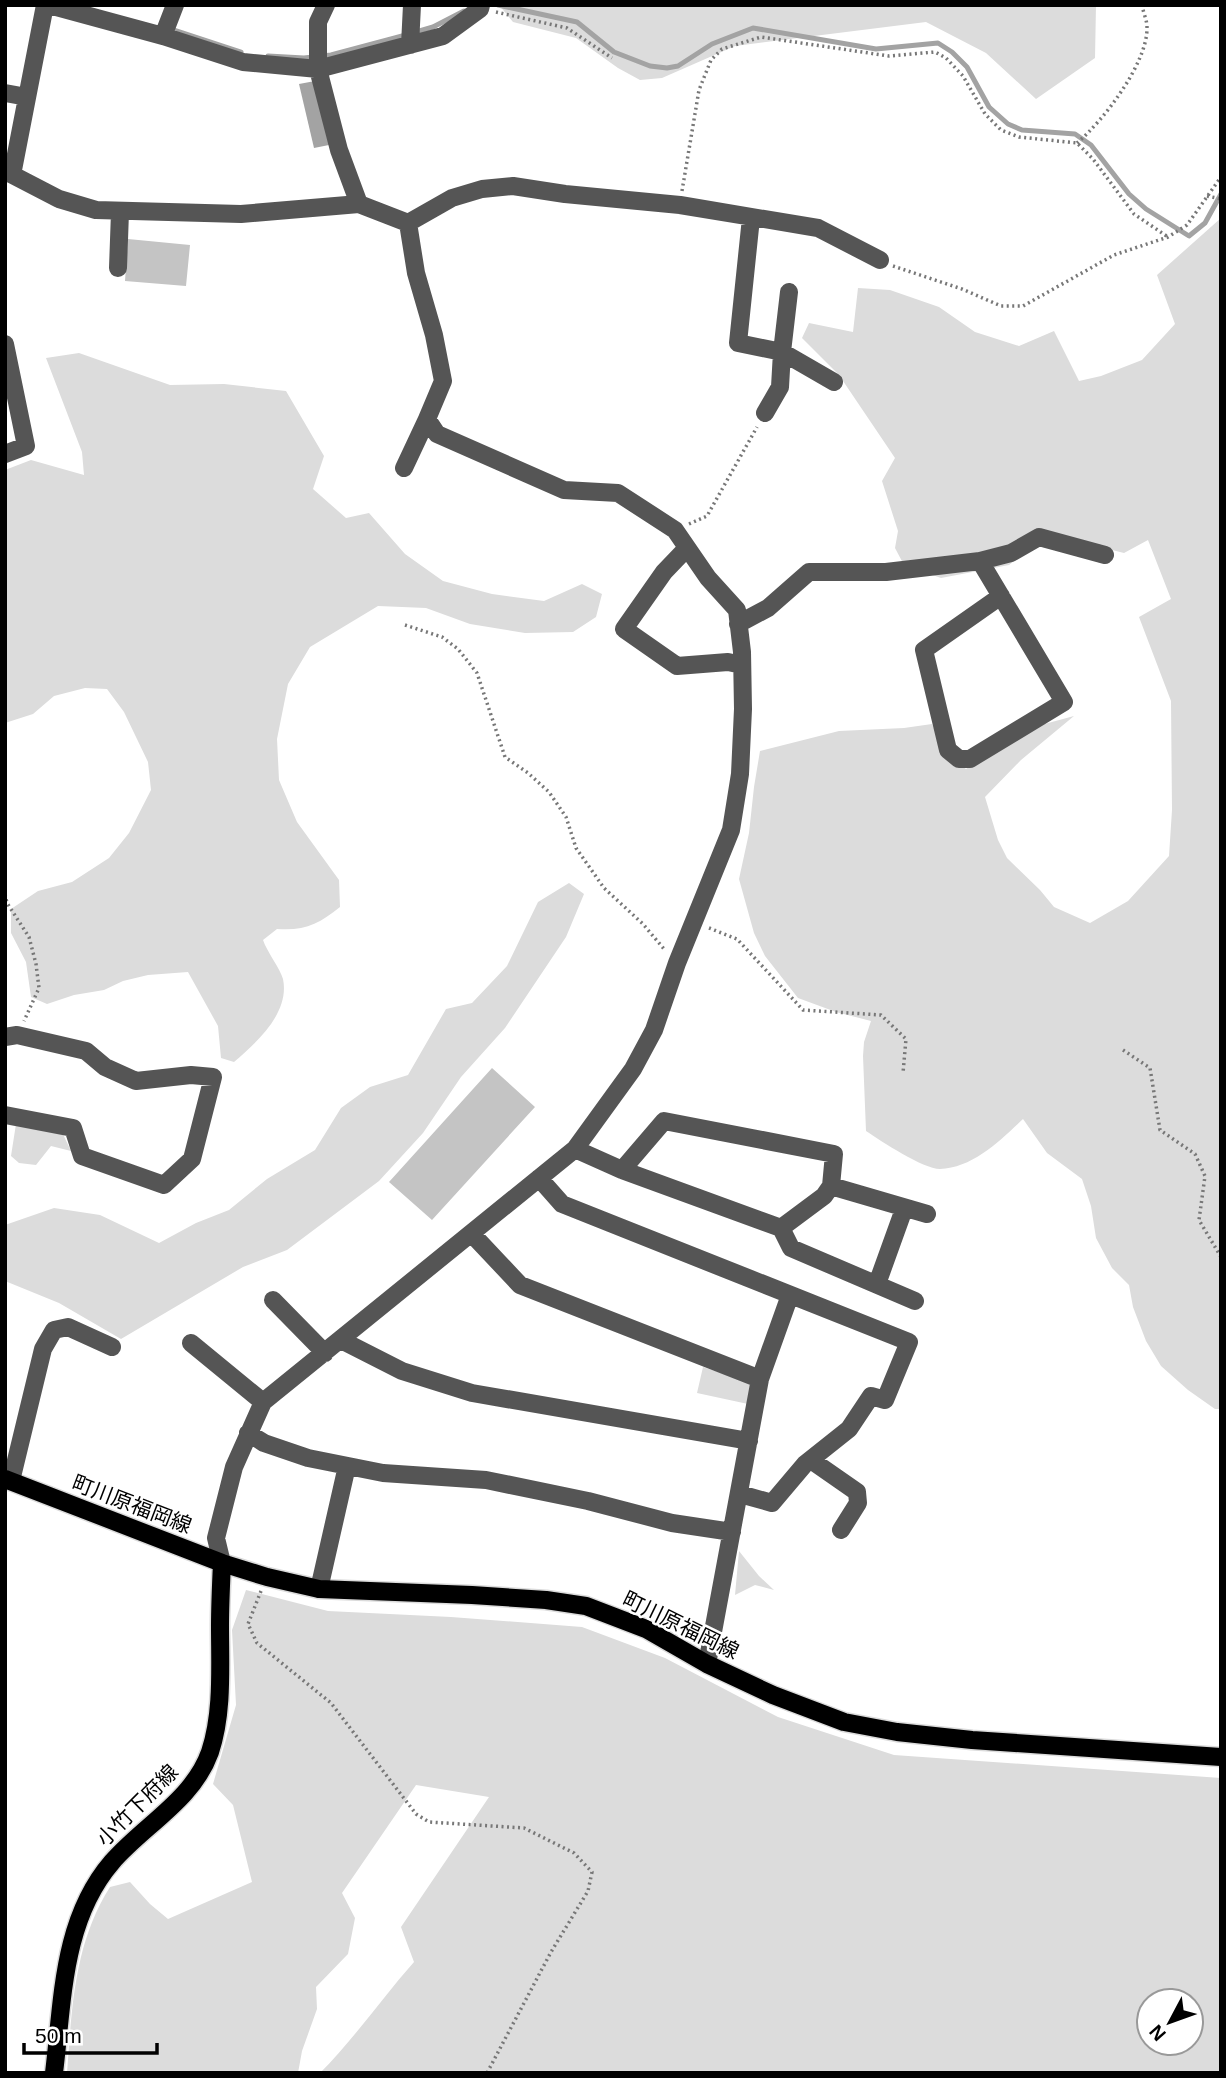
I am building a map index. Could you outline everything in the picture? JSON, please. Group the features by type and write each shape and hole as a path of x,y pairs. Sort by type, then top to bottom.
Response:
{"main road":[{"name":"町川原福岡線","path":"8,1480 222,1563 319,1589 472,1594 586,1606 646,1629 707,1664 812,1711 844,1721 897,1732 1108,1751 1221,1757"},
{"name":"小竹下府線","path":"54,2073 70,1944 87,1897 112,1862 193,1785 209,1754 216,1727 222,1563"}],"street":[{"path":"408,223 359,204 241,214 96,210 60,200 9,173 47,5 243,61 318,69 443,36 481,7"},
{"path":"163,36 175,5"},
{"path":"326,5 318,22 318,69 340,150 359,204"},
{"path":"410,45 412,5"},
{"path":"5,93 27,97"},
{"path":"408,223 452,198 482,189 513,186 680,205 818,228 880,261"},
{"path":"118,268 120,212"},
{"path":"751,218 738,343 782,352 834,382"},
{"path":"404,468 443,381 434,335 416,273 408,223"},
{"path":"765,413 779,387 789,292"},
{"path":"5,344 26,446 5,454"},
{"path":"222,1563 216,1538 234,1467 263,1402 575,1149 633,1069 654,1030 677,964 731,830 740,774 743,709 737,610 708,578 675,530 618,493 564,490 437,434 427,419"},
{"path":"738,624 768,608 809,572 886,572 980,561 1011,553 1039,537 1105,555"},
{"path":"687,548 664,572 624,629 677,666 728,662 742,665"},
{"path":"980,561 1001,596 1064,702 970,758 959,759 948,750 924,650 1001,596"},
{"path":"5,1115 73,1128 82,1156 164,1185 192,1159 213,1077 191,1075 136,1081 105,1067 86,1051 11,1036"},
{"path":"622,1170 664,1121 834,1154 831,1186 824,1196 781,1228"},
{"path":"575,1149 622,1170 781,1228 791,1248 915,1301"},
{"path":"539,1178 562,1204 909,1342 885,1400 872,1396 849,1429 811,1460 772,1503 740,1494"},
{"path":"831,1186 928,1214"},
{"path":"877,1284 904,1209"},
{"path":"472,1234 520,1285 760,1379"},
{"path":"707,1664 760,1379 790,1295"},
{"path":"273,1300 325,1353"},
{"path":"8,1480 43,1349 54,1330 68,1327 112,1347"},
{"path":"341,1340 402,1371 472,1393 749,1441"},
{"path":"191,1343 263,1402"},
{"path":"248,1433 264,1443 308,1458 347,1466 383,1473 486,1480 672,1522 732,1532"},
{"path":"811,1460 857,1492 858,1503 841,1530"},
{"path":"319,1589 347,1466"}],"path":[{"path":"1077,144 1094,129 1116,100 1143,50 1147,27 1142,5"},
{"path":"481,7 566,28 612,58"},
{"path":"680,205 699,90 705,72 711,60 722,49 761,37 888,56 935,52 946,58 963,76 985,114 1000,130 1020,137 1077,144 1093,159 1134,214 1168,237"},
{"path":"880,261 962,289 1001,306 1023,306 1114,255 1168,237 1187,225 1221,177"},
{"path":"1207,196 1221,199"},
{"path":"675,530 707,516 765,413"},
{"path":"405,625 442,637 465,657 477,673 488,698 505,757 549,792 566,817 576,848 604,888 643,924 677,964"},
{"path":"5,894 7,903 29,937 39,988 11,1036"},
{"path":"694,923 737,939 771,979 803,1010 881,1015 906,1039 903,1073"},
{"path":"1123,1050 1150,1068 1160,1130 1195,1154 1205,1176 1199,1220 1221,1257"},
{"path":"267,1577 248,1624 257,1643 331,1703 415,1814 429,1822 524,1828 574,1853 592,1872 588,1891 551,1952 487,2073"}],"shaded area":[{"path":"499,5 1096,5 1095,58 1036,99 986,53 926,22 735,46 662,78 640,80 576,38 513,22"},
{"path":"315,81 329,145 314,148 299,84"},
{"path":"1221,218 1221,1409 1215,1409 1161,1366 1146,1341 1133,1307 1129,1285 1112,1268 1096,1238 1091,1206 1082,1179 1047,1153 1023,1119 986,1152 964,1164 940,1169 913,1160 866,1131 863,1056 864,1042 871,1021 798,998 765,956 754,933 739,879 749,833 760,751 839,731 932,724 947,756 966,769 1026,729 1074,716 1021,760 985,797 998,840 1007,858 1054,907 1090,923 1128,901 1169,856 1172,810 1171,701 1139,617 1171,599 1148,540 1124,553 1080,542 1034,545 1009,565 941,578 904,565 895,548 898,531 882,481 895,458 839,375 802,338 809,323 853,332 858,288 890,290 939,307 975,332 1019,346 1054,331 1079,381 1101,376 1142,360 1175,324 1157,275"},
{"path":"79,353 170,385 224,384 286,391 324,456 313,489 346,518 369,513 405,554 443,581 492,594 544,601 582,584 602,594 596,617 573,632 525,633 470,624 426,608 378,606 310,647 288,684 277,739 279,780 297,822 339,880 340,907 311,925 296,929 277,929 263,940 283,979 282,1004 270,1026 234,1062 221,1058 218,1026 188,972 148,975 123,981 104,990 74,995 47,1004 31,997 26,962 11,933 11,909 38,891 72,882 109,858 129,833 151,790 148,762 124,712 107,689 85,688 54,696 33,714 5,723 5,470 31,460 84,475 82,452 46,358"},
{"path":"569,883 584,894 566,937 505,1028 461,1077 423,1133 379,1181 287,1250 243,1267 121,1339 59,1303 5,1281 5,1225 54,1208 100,1215 159,1243 196,1223 229,1210 267,1179 315,1150 341,1108 370,1087 408,1075 446,1009 472,1003 507,966 538,902"},
{"path":"16,1124 61,1130 71,1151 51,1146 36,1165 19,1163 11,1156"},
{"path":"703,1367 752,1383 748,1404 697,1393"},
{"path":"739,1551 774,1590 755,1585 735,1595"},
{"path":"246,1590 328,1611 582,1627 665,1658 778,1717 894,1755 1221,1778 1221,2073 320,2073 414,1962 401,1927 489,1797 416,1785 342,1893 355,1918 348,1954 316,1987 317,2009 302,2051 298,2073 67,2073 73,2000 82,1953 98,1909 110,1887 130,1882 168,1919 252,1882 233,1805 213,1784 236,1705 232,1630"}],"building":[{"path":"128,239 190,245 186,286 125,281"},
{"path":"492,1068 535,1107 432,1220 389,1182"}],"waterway":[{"path":"498,5 577,22 614,52 650,66 667,68 678,66 712,44 753,28 876,49 938,43 967,67 989,107 1008,124 1022,130 1075,134 1091,145 1129,194 1146,209 1189,236 1205,223 1221,194"},
{"path":"416,32 433,27 464,11"},
{"path":"168,28 241,52"},
{"path":"268,56 304,58 331,55 406,35"}]}
